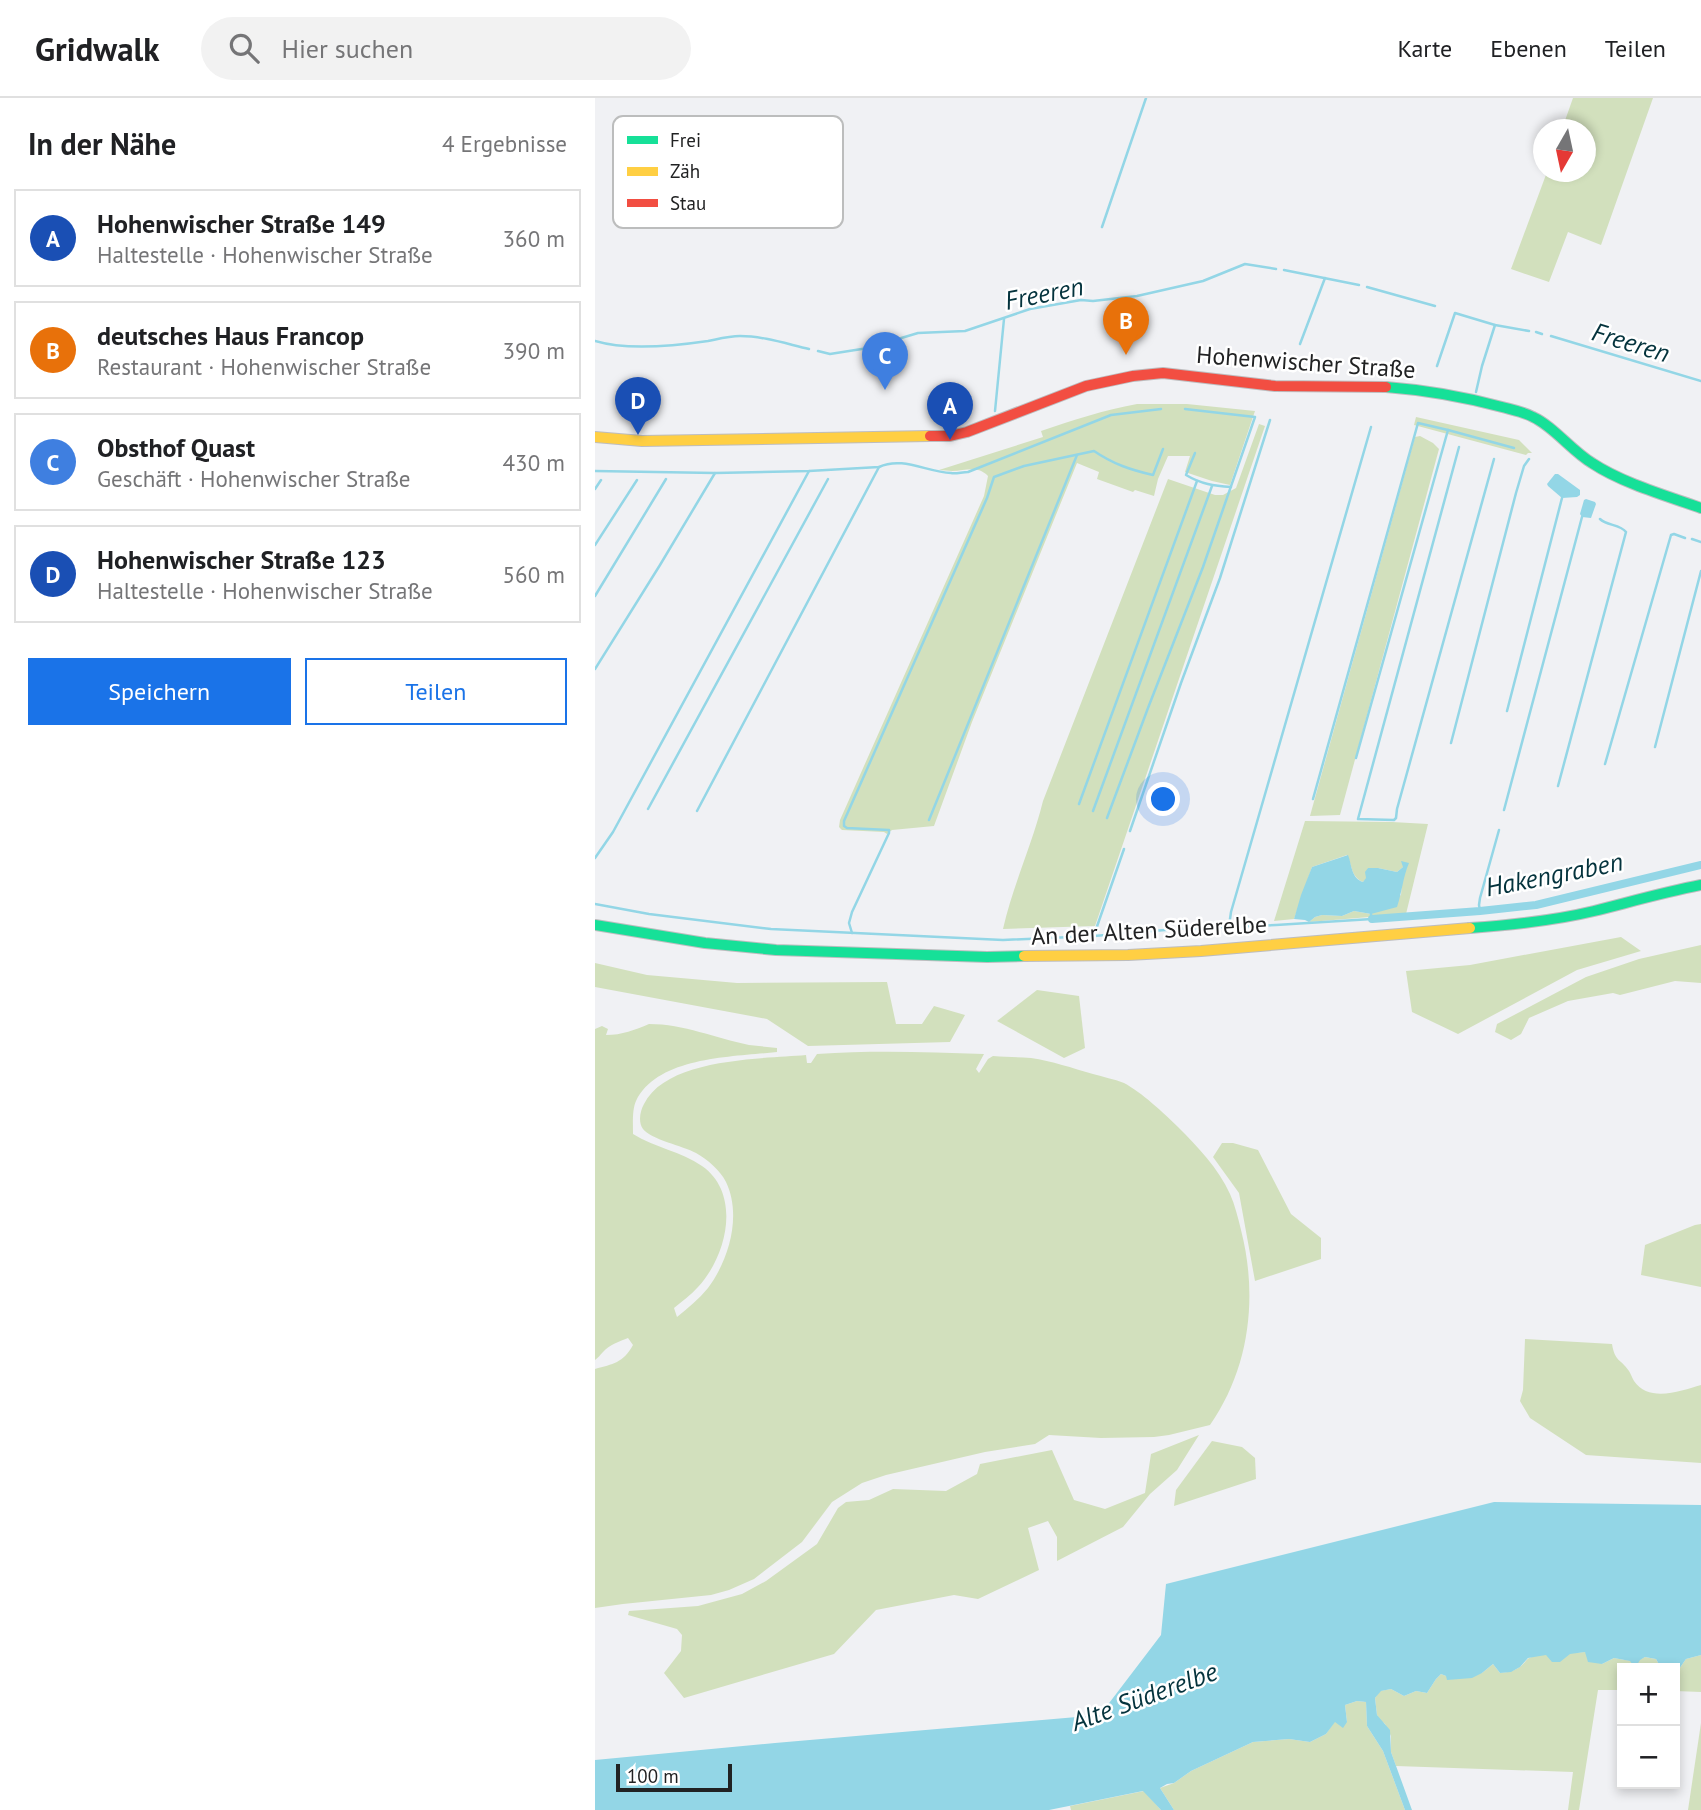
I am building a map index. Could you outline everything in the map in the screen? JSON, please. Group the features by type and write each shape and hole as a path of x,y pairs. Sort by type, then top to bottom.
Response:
{"main road":[{"name":"Hohenwischer Straße","path":"595,437 642,441 950,436 967,432 1086,386 1113,379 1163,373 1275,386 1385,387 1436,393 1531,415 1594,465 1643,488 1701,508"},
{"name":"An der Alten Süderelbe","path":"595,925 705,943 776,950 987,957 1128,955 1532,923 1701,885"}],"green space":[{"path":"1573,98 1653,98 1601,245 1568,232 1549,282 1511,269 1543,182 1596,182 1596,119 1566,119"},
{"path":"1137,404 1187,404 1255,411 1230,485 1185,472 1190,456 1168,456 1154,496 1135,490 1133,492 1097,479 1099,472 1077,463 972,722 934,826 892,830 887,834 842,830 839,827 840,820 984,496 988,476 984,473 975,470 939,470 1043,437 1041,431 1053,427"},
{"path":"1416,417 1519,440 1532,453 1526,455 1414,425"},
{"path":"1259,424 1265,426 1095,926 1003,929 1043,801 1168,479 1215,495 1223,495 1236,488"},
{"path":"1420,436 1439,449 1340,815 1310,816 1415,437"},
{"path":"1305,821 1428,824 1406,914 1309,922 1322,915 1342,916 1354,911 1371,914 1401,895 1403,867 1397,872 1368,868 1363,882 1354,874 1347,855 1312,867 1294,919 1274,921"},
{"path":"1621,937 1641,951 1577,970 1458,1034 1412,1012 1406,971 1470,965"},
{"path":"1701,945 1701,983 1675,981 1620,995 1613,993 1568,1001 1529,1018 1521,1034 1511,1040 1495,1032 1497,1024 1586,977 1639,959"},
{"path":"595,963 647,975 737,983 887,982 896,1024 922,1024 934,1006 965,1015 950,1042 808,1046 767,1019 595,987"},
{"path":"1037,990 1079,996 1085,1048 1064,1058 997,1021"},
{"path":"649,1024 675,1026 749,1045 777,1048 777,1052 719,1058 679,1067 661,1075 647,1086 636,1101 633,1134 702,1166 715,1178 726,1208 723,1242 716,1259 698,1287 674,1308 677,1317 708,1288 722,1264 731,1237 733,1209 726,1182 713,1166 696,1153 652,1136 641,1126 640,1116 644,1104 656,1089 673,1078 693,1069 716,1064 765,1058 806,1055 807,1063 811,1063 817,1054 984,1054 976,1069 979,1073 993,1056 1031,1058 1116,1080 1138,1092 1178,1127 1214,1167 1230,1194 1241,1230 1249,1280 1247,1331 1234,1380 1210,1425 1154,1437 1049,1435 1035,1444 985,1452 886,1475 862,1483 832,1502 802,1542 754,1579 711,1595 595,1608 595,1369 621,1359 633,1345 628,1338 622,1340 608,1347 595,1360 595,1029 602,1026 608,1029 606,1035 612,1035"},
{"path":"1222,1143 1258,1150 1291,1214 1321,1238 1321,1259 1255,1281 1239,1193 1213,1157"},
{"path":"1701,1224 1701,1287 1641,1275 1645,1245"},
{"path":"1525,1339 1612,1344 1616,1357 1634,1381 1648,1392 1666,1394 1701,1385 1701,1463 1586,1455 1530,1418 1520,1401 1523,1390"},
{"path":"1199,1435 1177,1470 1150,1494 1123,1527 1057,1561 1057,1537 1048,1521 1028,1528 1039,1570 978,1599 954,1595 876,1610 834,1654 684,1698 664,1673 681,1651 682,1635 677,1629 628,1615 629,1611 698,1606 742,1594 766,1581 817,1544 838,1508 846,1502 869,1500 893,1489 946,1491 977,1474 980,1464 1052,1450 1074,1500 1105,1509 1145,1493 1151,1454"},
{"path":"1212,1441 1242,1447 1255,1458 1256,1479 1174,1506 1176,1490"},
{"path":"1585,1652 1602,1664 1614,1658 1634,1660 1645,1657 1656,1659 1658,1663 1617,1663 1617,1690 1598,1690 1579,1810 1568,1810 1573,1772 1396,1766 1391,1752 1391,1736 1377,1715 1375,1698 1380,1691 1391,1689 1404,1696 1416,1691 1427,1693 1441,1674 1446,1676 1482,1673 1493,1664 1500,1673 1506,1672 1516,1669 1529,1658"},
{"path":"1701,1655 1701,1692 1680,1691 1680,1668 1686,1659"},
{"path":"1357,1701 1366,1702 1367,1726 1383,1751 1405,1810 1174,1810 1160,1788 1253,1742 1289,1739 1310,1742 1326,1734 1335,1721 1347,1722 1345,1705"},
{"path":"1701,1723 1701,1810 1688,1810"},
{"path":"1144,1791 1161,1810 1071,1810 1070,1806"}],"water":[{"path":"1555,474 1580,490 1580,495 1562,498 1547,484"},
{"path":"1586,499 1596,504 1591,518 1582,517 1580,514"},
{"path":"1348,855 1354,874 1363,882 1368,868 1397,872 1403,867 1401,861 1409,863 1397,907 1371,914 1354,911 1342,916 1322,915 1309,922 1294,919 1312,867"},
{"name":"Alte Süderelbe","path":"1494,1502 1701,1505 1701,1655 1686,1659 1680,1668 1680,1663 1658,1663 1656,1659 1645,1657 1638,1663 1614,1658 1602,1664 1588,1662 1585,1652 1570,1654 1560,1662 1552,1662 1546,1655 1528,1658 1511,1672 1500,1673 1493,1664 1472,1678 1447,1680 1446,1676 1441,1674 1427,1693 1416,1691 1404,1696 1391,1689 1381,1691 1375,1698 1377,1715 1390,1730 1391,1752 1412,1810 1405,1810 1383,1751 1367,1726 1366,1702 1357,1701 1345,1705 1347,1722 1343,1728 1335,1722 1326,1734 1310,1742 1289,1739 1253,1742 1160,1788 1174,1810 1161,1810 1143,1791 1049,1810 595,1810 595,1760 1100,1715 1161,1635 1166,1584"}],"waterway":[{"path":"1102,227 1146,98"},
{"name":"Freeren","path":"818,351 830,354 868,348 918,333 965,331 1030,309 1081,300 1137,296 1203,281 1245,264 1276,269"},
{"name":"Freeren","path":"1284,270 1359,285"},
{"path":"1300,344 1325,278"},
{"name":"Freeren","path":"1367,287 1435,306"},
{"name":"Freeren","path":"1437,366 1455,313 1495,325 1529,331"},
{"path":"995,411 1004,319"},
{"path":"1476,392 1495,325"},
{"name":"Freeren","path":"1536,332 1542,334"},
{"name":"Freeren","path":"595,341 651,347 749,336 809,349"},
{"name":"Freeren","path":"1551,336 1701,381"},
{"path":"595,471 809,471 879,467 897,463 942,472 968,472 1111,415 1161,409"},
{"path":"1107,818 1203,567 1255,417 1185,409"},
{"path":"1130,831 1220,578 1270,420"},
{"path":"1313,799 1418,423 1448,430 1356,758"},
{"path":"1229,926 1371,427"},
{"path":"1448,430 1514,448"},
{"path":"1459,447 1358,819 1396,818 1494,459"},
{"path":"852,933 849,923 852,912 889,830 847,828 844,821 994,477 1024,466 1094,451 1122,466 1153,475 1163,449"},
{"path":"1195,453 1186,475 1208,484 1231,487"},
{"path":"929,820 1077,455"},
{"path":"1451,743 1516,493 1524,466 1529,459"},
{"path":"697,811 879,467"},
{"path":"595,858 613,832 809,471"},
{"path":"595,669 715,473"},
{"path":"595,596 666,479"},
{"path":"648,809 828,479"},
{"path":"595,489 601,480"},
{"path":"595,545 637,480"},
{"path":"1079,804 1197,481"},
{"path":"1093,811 1212,486"},
{"path":"1507,711 1562,498"},
{"path":"1504,810 1582,517"},
{"path":"1558,786 1626,532 1600,519"},
{"path":"1605,764 1671,535 1685,538"},
{"path":"1692,539 1701,542"},
{"path":"1655,747 1701,571"},
{"path":"1480,911 1480,898 1499,830"},
{"path":"1094,935 1124,849"},
{"name":"Hakengraben","path":"1372,919 1536,905 1701,865"},
{"path":"595,904 649,914 771,929 1003,940 1372,919 1371,914"}],"traffic: fast":[{"path":"1386,387 1459,397 1526,414 1548,426 1585,458 1617,477 1701,508"},
{"path":"1470,928 1563,917 1701,885"},
{"path":"595,925 705,943 776,950 1024,956"}],"traffic: slow":[{"path":"595,437 642,441 930,436"},
{"path":"1024,956 1201,951 1470,928"}],"traffic: jam":[{"path":"930,436 950,436 967,432 1086,386 1133,376 1163,373 1275,386 1386,387"}],"place":[{"name":"deutsches Haus Francop","path":"1126,355"},
{"name":"Obsthof Quast","path":"885,390"},
{"name":"Hohenwischer Straße 123","path":"638,435"},
{"name":"Hohenwischer Straße 149","path":"950,440"}]}
